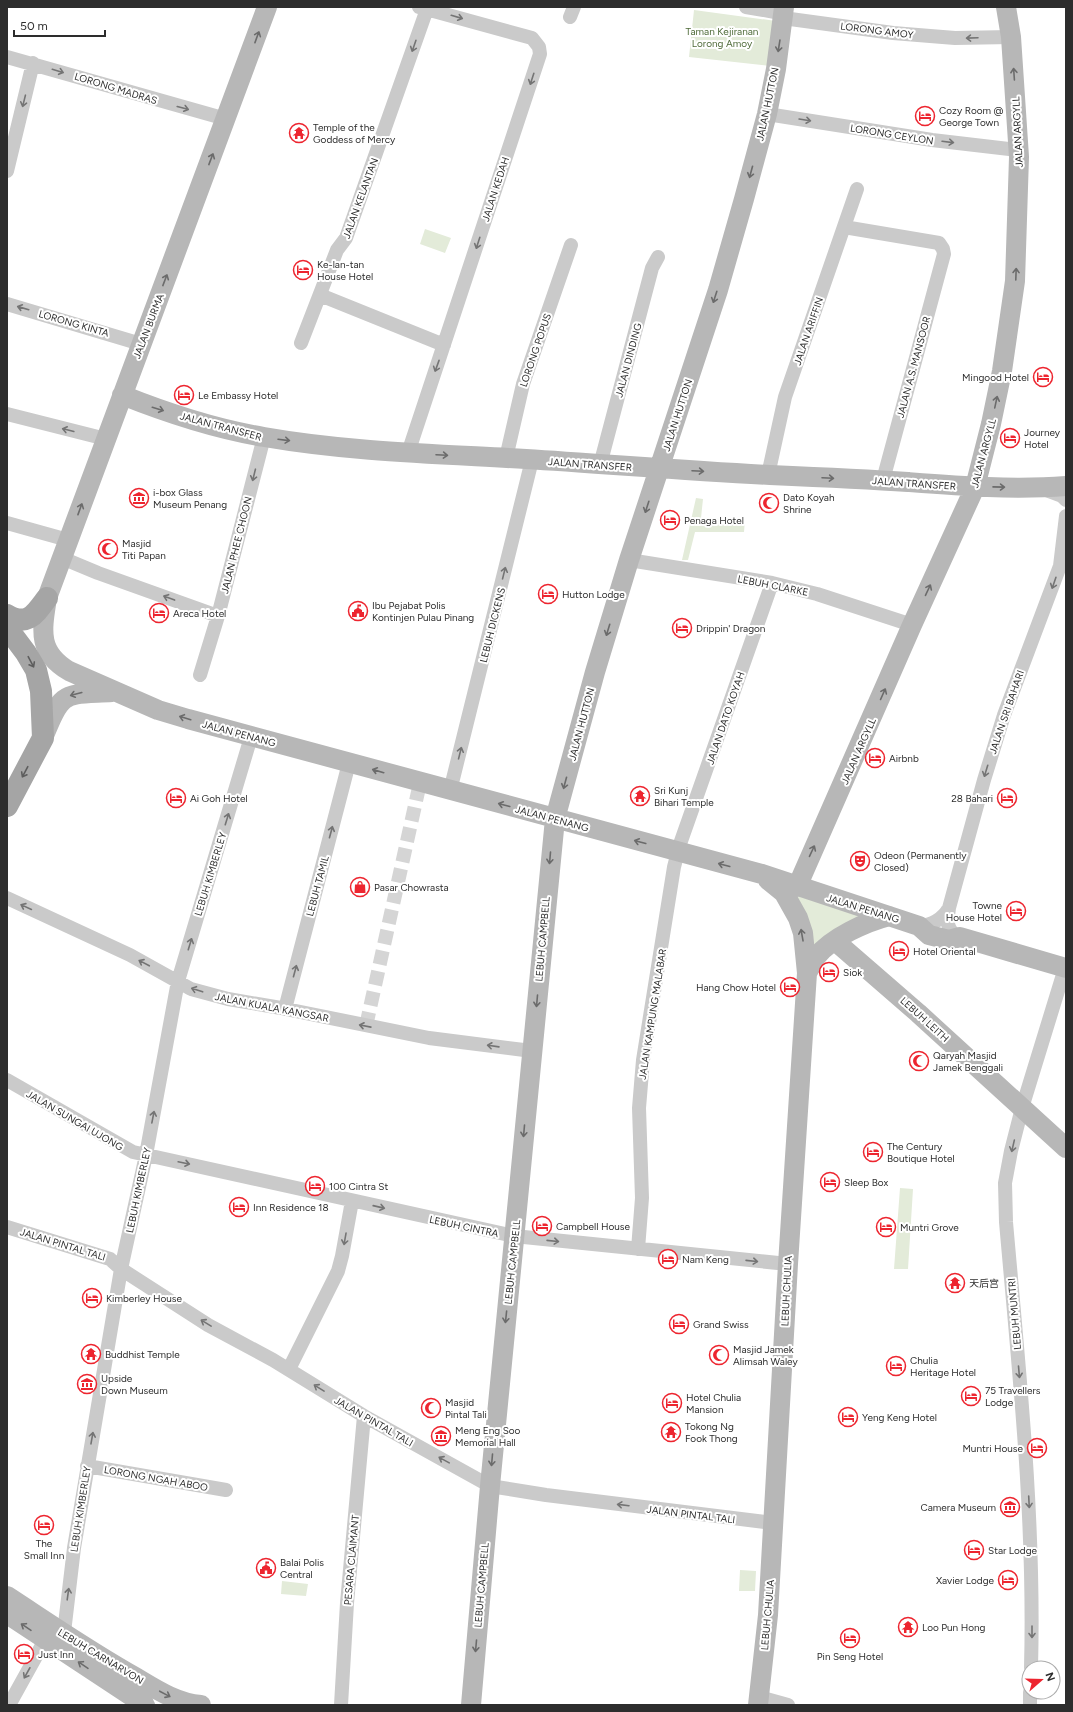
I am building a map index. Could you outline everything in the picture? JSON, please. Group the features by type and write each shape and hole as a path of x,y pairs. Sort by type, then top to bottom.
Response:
{"main road":[{"name":"JALAN BURMA","path":"46,649 42,634 47,598 268,7"},
{"name":"JALAN ARGYLL","path":"797,887 975,486 991,424 1002,371 1015,281 1018,150 1011,37 1006,7"},
{"name":"JALAN HUTTON","path":"555,819 595,672 629,560 718,290 767,114 784,12"},
{"name":"JALAN TRANSFER","path":"122,395 197,421 264,437 408,453 506,458 659,470 883,480 975,486 1042,488 1066,486"},
{"path":"7,615 17,620 26,619 37,612 47,598"},
{"path":"7,632 14,637 36,670 42,691 43,738"},
{"name":"JALAN PENANG","path":"46,649 61,667 114,692 165,712 251,737 762,874 797,887 918,926 929,934 949,940 958,937 1065,968"},
{"path":"7,806 43,738 56,707 67,697 83,692 114,692"},
{"name":"LEBUH CAMPBELL","path":"471,1705 490,1486 555,819"},
{"name":"LEBUH CHULIA","path":"759,1701 768,1615 788,1264 807,973 802,933 798,918 784,893 762,874"},
{"name":"LEBUH CHULIA","path":"807,973 816,957 836,940 858,928 889,916"},
{"name":"LEBUH LEITH","path":"836,940 1066,1148"},
{"name":"LEBUH CARNARVON","path":"7,1596 57,1641 145,1705"},
{"name":"LEBUH CARNARVON","path":"7,1614 57,1641 111,1664 169,1696 188,1704 201,1705"}],"street":[{"name":"LORONG AMOY","path":"746,7 774,12 784,12 893,33 955,38 1011,37"},
{"name":"JALAN KELANTAN","path":"302,343 337,250 346,238 423,8"},
{"name":"JALAN KEDAH","path":"408,453 540,54 540,47 532,38 423,8"},
{"name":"LORONG MADRAS","path":"7,57 33,63 226,119"},
{"path":"7,171 33,63"},
{"name":"LORONG CEYLON","path":"767,114 932,140 1018,150"},
{"name":"JALAN ARIFFIN","path":"768,475 785,396 857,189"},
{"name":"JALAN A.S. MANSOOR","path":"844,227 939,243 943,251 883,480"},
{"name":"LORONG POPUS","path":"506,458 523,384 571,245"},
{"name":"JALAN DINDING","path":"600,465 652,268 658,257"},
{"path":"320,295 444,345"},
{"name":"LORONG KINTA","path":"7,304 141,344"},
{"path":"7,414 106,439"},
{"name":"JALAN PHEE CHOON","path":"200,675 218,616 264,437"},
{"name":"LEBUH DICKENS","path":"450,791 532,460"},
{"path":"1042,488 1062,496 1066,500"},
{"name":"JALAN SRI BAHARI","path":"958,937 949,928 947,923 949,908 984,780 1004,715 1060,566 1066,517"},
{"path":"7,523 65,549 98,573 218,616"},
{"name":"LEBUH CLARKE","path":"629,560 772,583 817,594 912,625"},
{"name":"JALAN DATO KOYAH","path":"678,852 772,583"},
{"name":"LEBUH KIMBERLEY","path":"57,1641 121,1269 146,1155 178,981 251,737"},
{"name":"LEBUH TAMIL","path":"285,1009 349,763"},
{"name":"JALAN KAMPUNG MALABAR","path":"638,1249 642,1198 639,1108 643,1060 678,852"},
{"name":"JALAN KUALA KANGSAR","path":"7,898 130,955 191,989 228,999 428,1038 532,1051"},
{"path":"918,926 926,925 938,920 949,908"},
{"name":"LEBUH MUNTRI","path":"1031,1660 1032,1588 1029,1500 1006,1222 1005,1183 1022,1108 1065,968"},
{"name":"JALAN SUNGAI UJONG","path":"7,1080 128,1150 146,1155"},
{"name":"LEBUH CINTRA","path":"146,1155 514,1236 788,1264"},
{"path":"289,1369 338,1271 352,1200"},
{"name":"JALAN PINTAL TALI","path":"7,1227 110,1259 121,1269 208,1325 289,1369 364,1416 490,1486 626,1505 773,1523"},
{"name":"PESARA CLAIMANT","path":"341,1705 347,1604 364,1416"},
{"name":"LORONG NGAH ABOO","path":"87,1466 226,1490"},
{"path":"9,1705 57,1641"},
{"path":"759,1701 788,1705"}],"green space":[{"name":"Taman Kejiranan Lorong Amoy","path":"694,10 776,21 770,66 689,57"},
{"path":"425,229 451,238 445,253 420,244"},
{"path":"696,498 703,499 701,518 745,520 744,532 695,532 688,560 682,560"},
{"path":"793,894 863,915 812,947"},
{"path":"900,1188 913,1189 908,1269 894,1269"},
{"path":"740,1570 756,1571 755,1591 739,1591"},
{"path":"282,1581 308,1584 306,1596 281,1594"}],"tunnel":[{"path":"366,1026 420,783"}],"place":[{"name":"Cozy Room @ George Town","path":"925,116"},
{"name":"Temple of the Goddess of Mercy","path":"299,133"},
{"name":"Ke-lan-tan House Hotel","path":"303,270"},
{"name":"Mingood Hotel","path":"1043,377"},
{"name":"Le Embassy Hotel","path":"184,395"},
{"name":"Journey Hotel","path":"1010,438"},
{"name":"i-box Glass Museum Penang","path":"139,498"},
{"name":"Dato Koyah Shrine","path":"769,503"},
{"name":"Penaga Hotel","path":"670,520"},
{"name":"Masjid Titi Papan","path":"108,549"},
{"name":"Hutton Lodge","path":"548,594"},
{"name":"Ibu Pejabat Polis Kontinjen Pulau Pinang","path":"358,611"},
{"name":"Areca Hotel","path":"159,613"},
{"name":"Drippin' Dragon","path":"682,628"},
{"name":"Airbnb","path":"875,758"},
{"name":"Sri Kunj Bihari Temple","path":"640,796"},
{"name":"Ai Goh Hotel","path":"176,798"},
{"name":"28 Bahari","path":"1007,798"},
{"name":"Odeon (Permanently Closed)","path":"860,861"},
{"name":"Pasar Chowrasta","path":"360,887"},
{"name":"Towne House Hotel","path":"1016,911"},
{"name":"Hotel Oriental","path":"899,951"},
{"name":"Siok","path":"829,972"},
{"name":"Hang Chow Hotel","path":"790,987"},
{"name":"Qaryah Masjid Jamek Benggali","path":"919,1061"},
{"name":"The Century Boutique Hotel","path":"873,1152"},
{"name":"Sleep Box","path":"830,1182"},
{"name":"100 Cintra St","path":"315,1186"},
{"name":"Inn Residence 18","path":"239,1207"},
{"name":"Campbell House","path":"542,1226"},
{"name":"Muntri Grove","path":"886,1227"},
{"name":"Nam Keng","path":"668,1259"},
{"name":"天后宫","path":"955,1283"},
{"name":"Kimberley House","path":"92,1298"},
{"name":"Grand Swiss","path":"679,1324"},
{"name":"Buddhist Temple","path":"91,1354"},
{"name":"Masjid Jamek Alimsah Waley","path":"719,1355"},
{"name":"Chulia Heritage Hotel","path":"896,1366"},
{"name":"Upside Down Museum","path":"87,1384"},
{"name":"75 Travellers Lodge","path":"971,1396"},
{"name":"Hotel Chulia Mansion","path":"672,1403"},
{"name":"Masjid Pintal Tali","path":"431,1408"},
{"name":"Yeng Keng Hotel","path":"848,1417"},
{"name":"Tokong Ng Fook Thong","path":"671,1432"},
{"name":"Meng Eng Soo Memorial Hall","path":"441,1436"},
{"name":"Muntri House","path":"1037,1448"},
{"name":"Camera Museum","path":"1010,1507"},
{"name":"The Small Inn","path":"44,1525"},
{"name":"Star Lodge","path":"974,1550"},
{"name":"Balai Polis Central","path":"266,1568"},
{"name":"Xavier Lodge","path":"1008,1580"},
{"name":"Loo Pun Hong","path":"908,1627"},
{"name":"Pin Seng Hotel","path":"850,1638"},
{"name":"Just Inn","path":"24,1654"}]}
